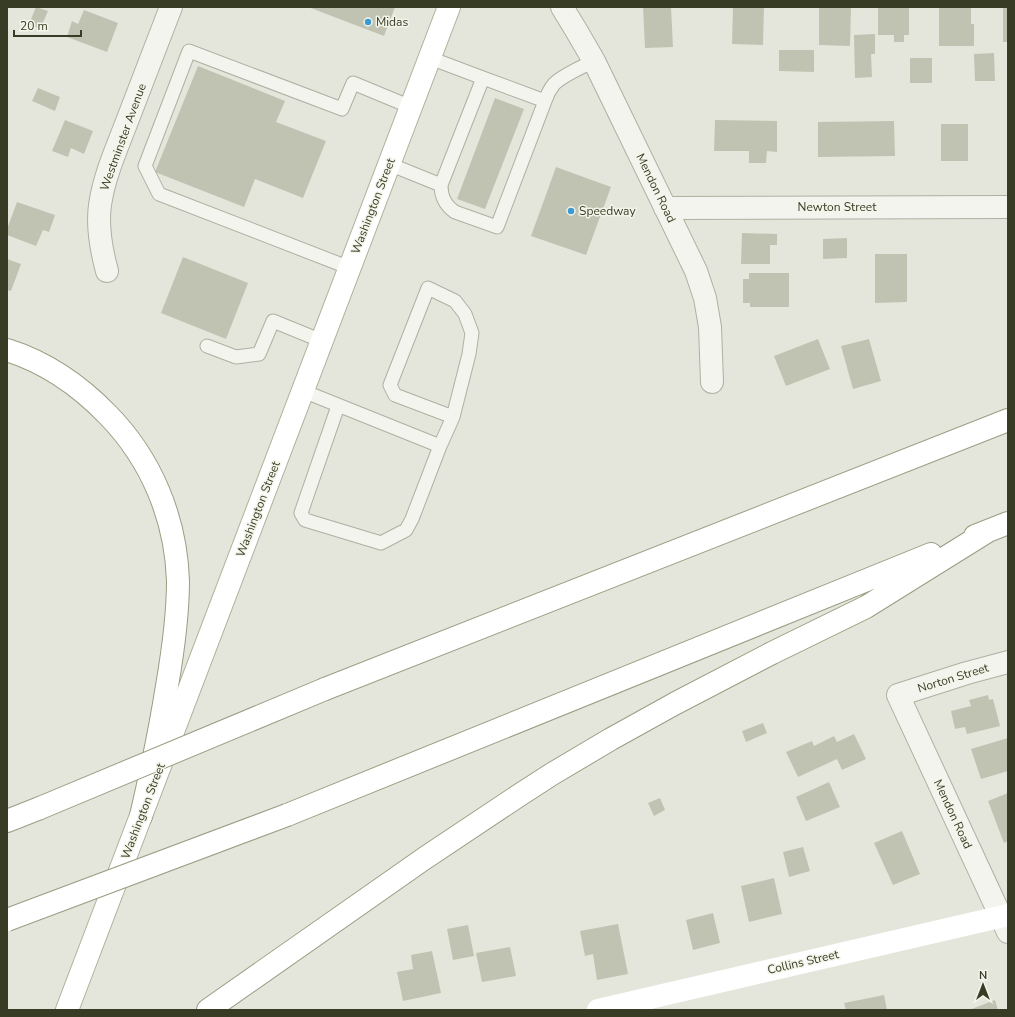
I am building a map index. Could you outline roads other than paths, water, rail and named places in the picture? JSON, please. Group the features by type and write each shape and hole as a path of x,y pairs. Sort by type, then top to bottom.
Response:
{"main road":[{"name":"Washington Street","path":"67,1010 449,7"},
{"path":"7,350 41,364 63,377 92,399 105,412 139,452 154,481 172,530 178,581 173,645 160,726 141,816"},
{"path":"7,821 325,689 1008,420"},
{"path":"7,920 286,815 1008,523"},
{"path":"208,1010 425,858 552,774 676,703 772,653 866,607 988,531"},
{"name":"Collins Street","path":"598,1010 1005,921"}],"street":[{"name":"Westminster Avenue","path":"107,271 100,244 99,231 102,191 172,7"},
{"name":"Mendon Road","path":"562,7 594,61 696,271 705,298 710,327 712,382"},
{"name":"Newton Street","path":"665,208 1008,207"},
{"name":"Norton Street","path":"898,695 967,673 1008,662"},
{"name":"Mendon Road","path":"898,695 1005,921"}],"lane":[{"path":"350,268 159,194 145,166 189,51 342,109 353,83 411,107"},
{"path":"430,58 545,101"},
{"path":"483,78 442,185 441,192 442,198 455,212 497,227 549,91 560,79 594,61"},
{"path":"389,164 442,185"},
{"path":"338,406 301,513 305,520 381,543 406,530 412,519 440,446 453,417 469,354 472,333 465,314 455,301 428,288 390,385 395,396 453,417"},
{"path":"207,346 236,357 259,354 273,321 322,341"},
{"path":"303,391 440,446"}],"place":[{"name":"Midas","path":"368,22"},
{"name":"Speedway","path":"571,211"}]}
